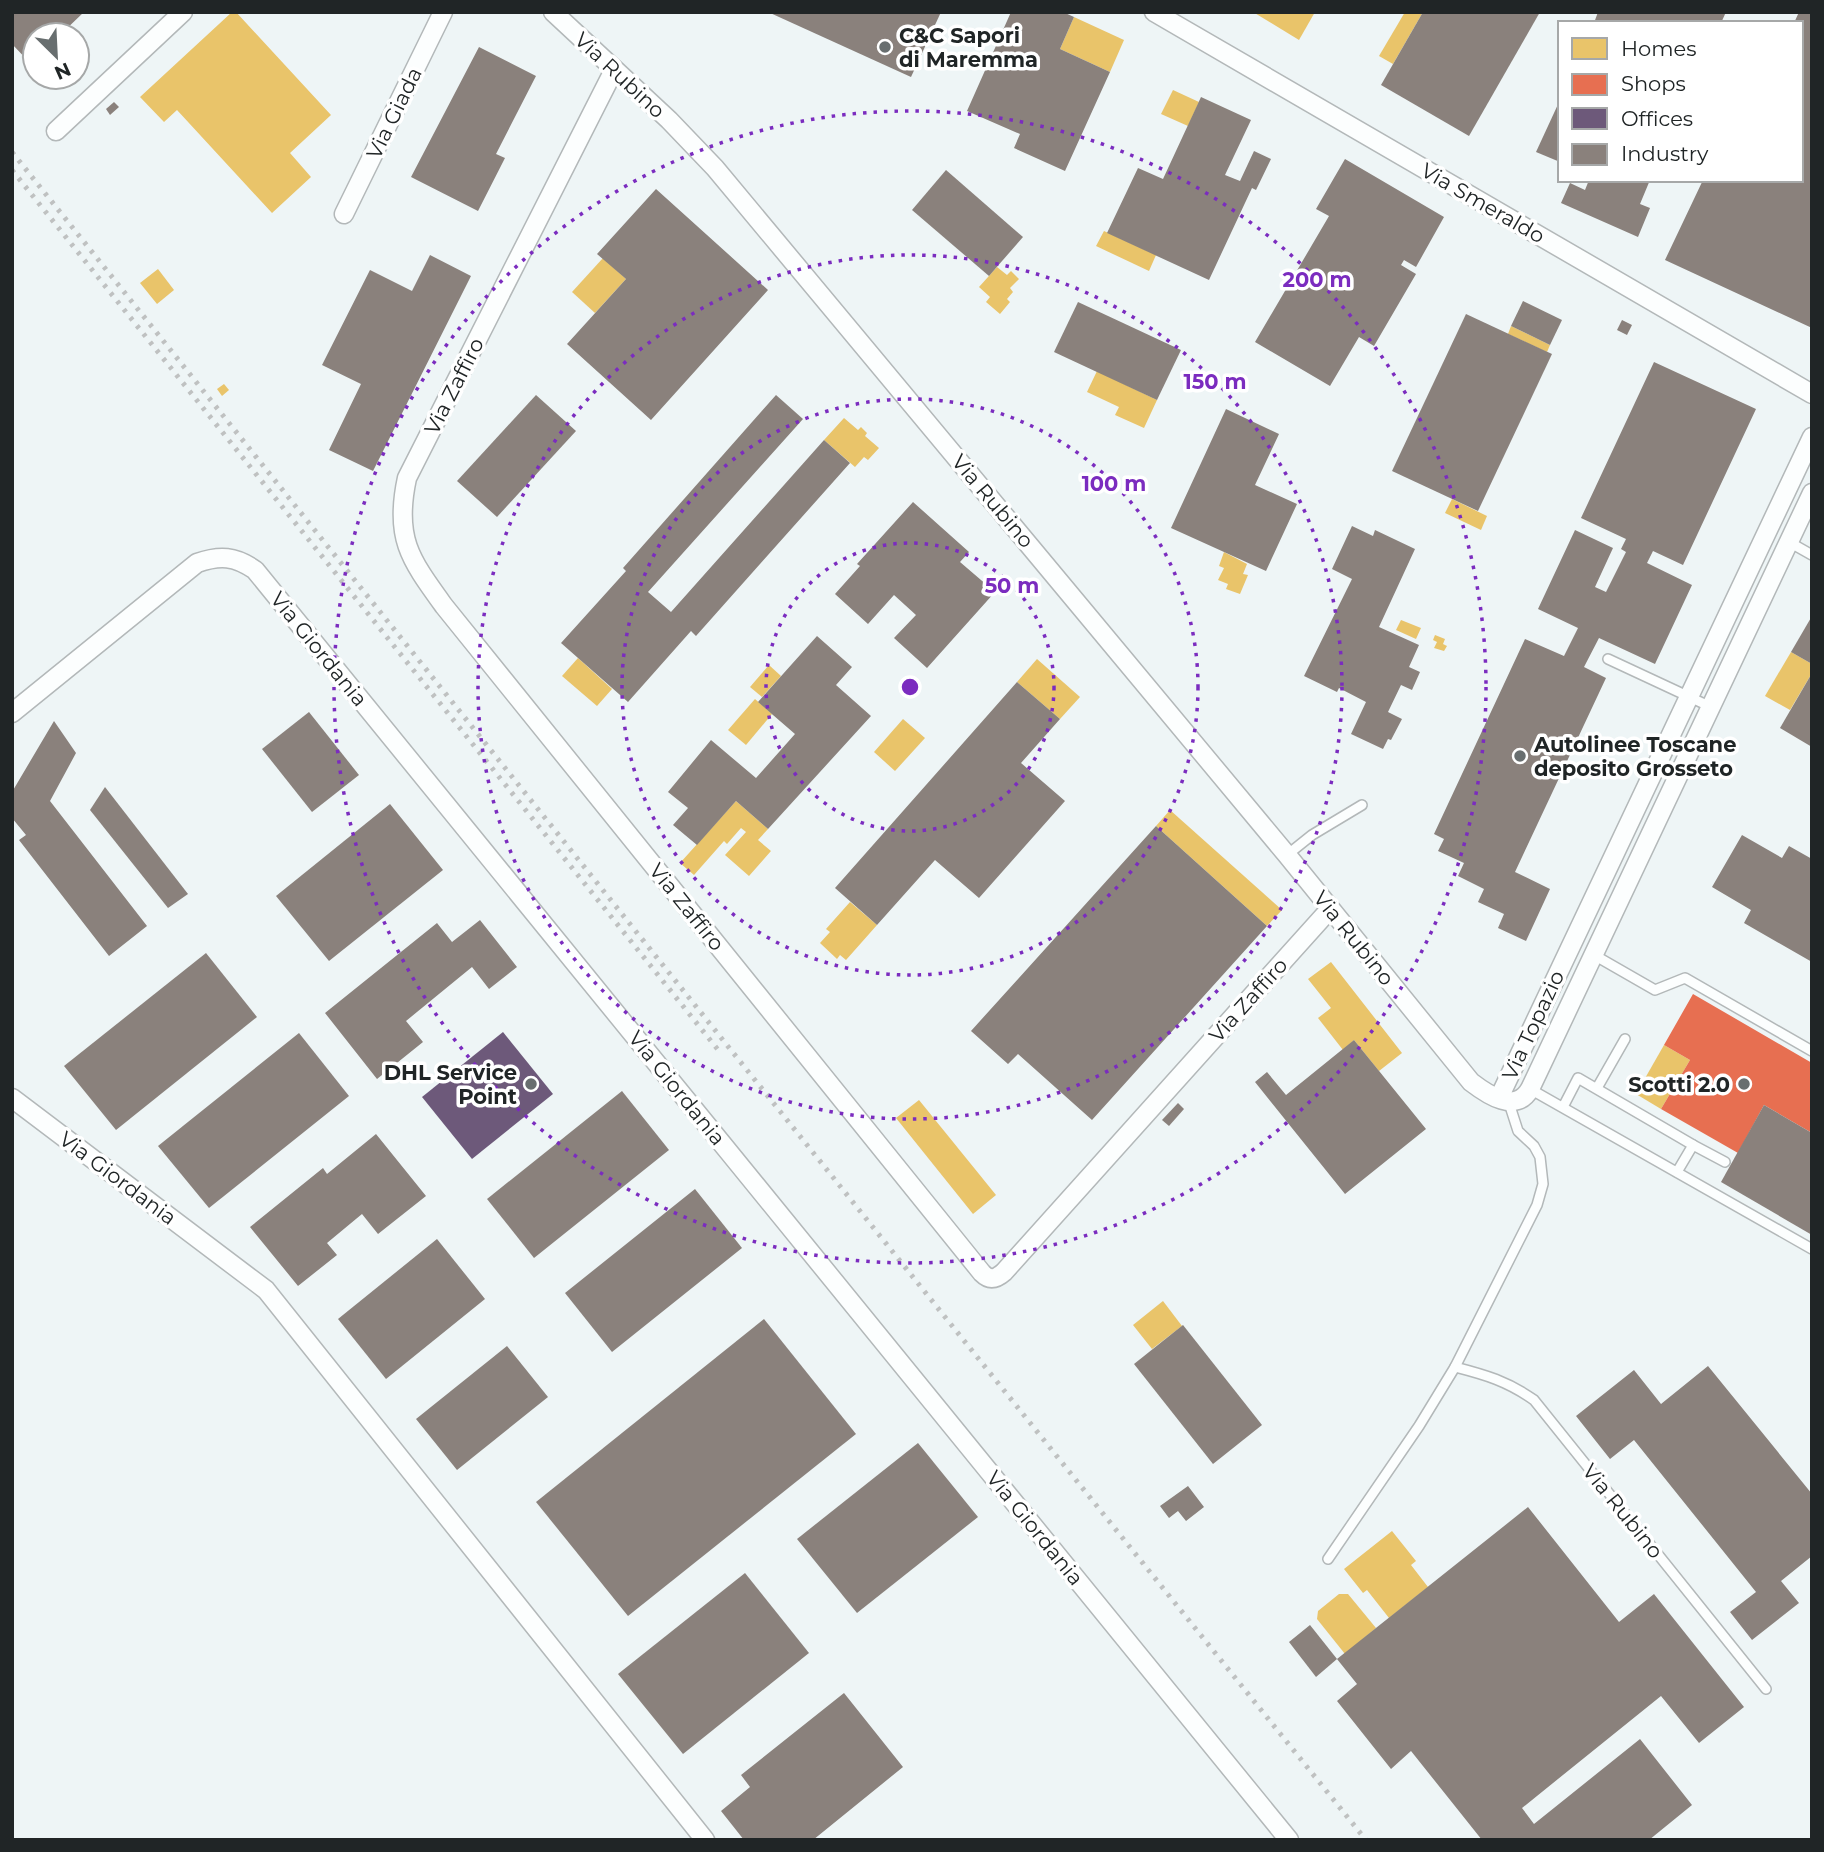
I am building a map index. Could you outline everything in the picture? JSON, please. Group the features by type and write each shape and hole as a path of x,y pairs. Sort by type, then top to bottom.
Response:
{"street":[{"path":"56,131 183,12"},
{"name":"Via Giada","path":"344,214 443,12"},
{"name":"Via Rubino","path":"553,12 669,120 748,207 1287,855 1472,1082 1504,1100"},
{"name":"Via Smeraldo","path":"1154,12 1812,394"},
{"name":"Via Zaffiro","path":"614,70 407,478 401,504 402,526 417,568 444,606 982,1273 995,1278 1004,1272 1330,909"},
{"name":"Via Topazio","path":"1812,437 1688,696 1504,1100 1521,1100 1531,1089 1812,493"},
{"name":"Via Giordania","path":"12,713 197,563 227,557 242,561 255,570 1289,1840"},
{"name":"Via Giordania","path":"12,1098 266,1290 705,1840"}],"lane":[{"path":"1789,542 1812,555"},
{"path":"1608,659 1711,707"},
{"path":"1287,855 1312,835 1362,804"},
{"path":"1594,955 1655,990 1685,978 1812,1051"},
{"path":"1597,1088 1625,1039"},
{"path":"1563,1107 1578,1077 1725,1162"},
{"path":"1531,1089 1812,1249"},
{"path":"1328,1559 1419,1426 1455,1367 1537,1205 1542,1184 1539,1157 1534,1146 1518,1131 1504,1100"},
{"path":"1677,1172 1693,1145"},
{"name":"Via Rubino","path":"1455,1367 1495,1377 1534,1399 1766,1689"}],"building: Homes":[{"path":"232,12 236,12 331,115 290,153 311,177 272,213 177,110 164,122 140,97"},
{"path":"1253,12 1315,12 1299,40"},
{"path":"1405,12 1423,12 1393,64 1379,56"},
{"path":"1074,17 1124,40 1110,72 1060,49"},
{"path":"1173,90 1199,102 1188,126 1161,114"},
{"path":"1104,231 1156,255 1149,271 1096,246"},
{"path":"603,258 626,279 595,313 572,292"},
{"path":"997,267 1007,275 1011,271 1019,279 1010,288 1013,292 1007,299 1010,302 1000,314 986,302 990,297 979,287"},
{"path":"158,269 174,290 157,304 140,283"},
{"path":"1511,326 1550,345 1547,352 1508,334"},
{"path":"1097,371 1157,400 1144,428 1115,415 1119,407 1087,392"},
{"path":"224,384 229,390 222,396 217,389"},
{"path":"844,418 858,430 861,427 867,433 865,436 879,448 868,460 864,457 855,467 824,440"},
{"path":"1452,499 1487,516 1481,530 1445,513"},
{"path":"1224,552 1247,564 1243,574 1248,575 1240,594 1226,589 1228,584 1218,580 1224,568 1219,566"},
{"path":"1401,620 1421,628 1416,639 1396,630"},
{"path":"1435,635 1445,639 1443,644 1447,646 1444,651 1434,648 1437,642 1433,640"},
{"path":"1791,652 1812,664 1812,673 1790,710 1765,696"},
{"path":"578,658 612,689 597,706 562,676"},
{"path":"1037,659 1080,697 1060,719 1017,682"},
{"path":"769,665 781,676 762,697 750,687"},
{"path":"755,699 772,714 746,745 728,730"},
{"path":"903,719 925,738 895,771 874,752"},
{"path":"736,801 768,829 758,840 771,851 749,876 725,855 746,832 741,828 727,844 724,841 694,875 680,863"},
{"path":"1170,810 1282,910 1267,926 1156,826"},
{"path":"850,902 877,925 846,960 840,955 837,959 820,943 830,932 826,929"},
{"path":"1331,962 1402,1053 1379,1071 1354,1040 1343,1050 1318,1018 1331,1008 1308,979"},
{"path":"1664,1045 1690,1060 1661,1109 1636,1094"},
{"path":"919,1100 996,1195 973,1214 896,1118"},
{"path":"1163,1301 1182,1326 1152,1349 1133,1325"},
{"path":"1392,1531 1416,1561 1411,1565 1428,1587 1389,1618 1367,1590 1363,1593 1344,1569"},
{"path":"1339,1594 1348,1594 1376,1628 1345,1654 1317,1619 1318,1611"}],"building: Shops":[{"name":"Scotti 2.0","path":"1693,994 1812,1063 1812,1133 1764,1105 1738,1153 1661,1109 1690,1060 1664,1045"}],"building: Offices":[{"path":"503,1032 553,1094 472,1159 422,1097"}],"building: Industry":[{"path":"12,12 84,12 75,21 21,21 21,54 12,44"},
{"path":"768,12 941,12 911,77"},
{"path":"1011,12 1063,12 1074,17 1060,49 1110,72 1065,171 1014,148 1020,134 967,111"},
{"path":"1423,12 1540,12 1469,136 1381,85"},
{"path":"1598,12 1726,12 1722,21 1595,21"},
{"path":"1799,12 1812,12 1812,328 1665,260 1702,182 1803,182 1803,21 1795,21"},
{"path":"479,47 536,76 496,154 505,158 478,211 411,177"},
{"path":"1201,97 1251,120 1225,175 1240,181 1254,151 1271,159 1256,190 1252,188 1209,280 1107,233 1138,168 1163,179"},
{"path":"114,102 119,107 110,115 106,109"},
{"path":"1558,104 1558,161 1536,152"},
{"path":"1345,159 1444,217 1416,267 1404,260 1401,265 1416,274 1374,346 1359,337 1330,386 1255,342 1329,216 1316,209"},
{"path":"946,170 1023,237 989,276 912,210"},
{"path":"1588,182 1649,182 1640,204 1650,208 1638,237 1561,203 1570,183 1585,190"},
{"path":"656,189 768,290 651,420 567,344 626,279 597,254"},
{"path":"430,255 471,276 373,471 329,450 361,384 322,365 370,270 412,291"},
{"path":"1523,301 1562,320 1550,345 1511,326"},
{"path":"1078,302 1181,350 1157,400 1054,352"},
{"path":"1466,314 1552,354 1478,511 1392,471"},
{"path":"1622,320 1632,325 1627,335 1617,330"},
{"path":"1654,362 1756,409 1683,565 1653,551 1647,563 1692,585 1655,664 1599,638 1584,667 1606,678 1515,872 1550,889 1526,941 1498,928 1504,914 1478,902 1484,889 1458,876 1464,863 1438,851 1444,839 1434,834 1525,639 1564,656 1578,628 1538,609 1575,530 1613,548 1595,587 1606,592 1626,552 1621,549 1626,539 1581,518"},
{"path":"536,395 576,431 497,517 457,481"},
{"path":"776,395 803,419 648,592 671,612 824,440 850,463 696,636 691,631 628,702 561,643 626,571 623,568"},
{"path":"1226,409 1279,434 1255,485 1297,504 1266,571 1171,528"},
{"path":"913,502 969,552 960,562 995,592 927,668 894,638 916,615 894,595 868,624 835,594 860,566 857,564"},
{"path":"1352,526 1373,536 1375,530 1415,549 1379,627 1419,645 1409,667 1420,672 1412,690 1401,685 1388,712 1402,719 1383,749 1351,734 1366,702 1339,688 1337,692 1304,676 1352,579 1332,569"},
{"path":"1812,616 1812,664 1791,652"},
{"path":"817,636 852,667 836,685 871,716 768,829 736,801 697,845 673,825 688,808 668,792 711,740 756,778 795,734 758,702"},
{"path":"1812,673 1812,747 1780,728"},
{"path":"1017,682 1060,719 1021,763 1065,801 979,898 935,860 877,925 835,888"},
{"path":"309,712 359,775 312,812 262,749"},
{"path":"54,721 76,753 50,801 147,926 109,956 19,840 26,835 12,818 12,792"},
{"path":"105,787 188,894 168,908 90,810"},
{"path":"390,804 443,870 329,961 276,896"},
{"path":"1156,826 1267,926 1092,1120 1018,1054 1008,1064 971,1031"},
{"path":"1742,835 1782,858 1789,846 1812,859 1812,962 1744,923 1751,910 1712,887"},
{"path":"480,920 517,967 489,989 472,967 406,1021 423,1042 377,1079 325,1013 437,923 452,942"},
{"path":"206,953 257,1017 116,1130 64,1066"},
{"path":"299,1033 349,1096 209,1208 158,1146"},
{"path":"1354,1040 1426,1129 1345,1194 1255,1082 1267,1072 1286,1095"},
{"path":"622,1091 669,1150 534,1258 487,1199"},
{"path":"1178,1103 1184,1109 1169,1126 1162,1120"},
{"path":"1764,1105 1812,1133 1812,1235 1721,1182"},
{"path":"376,1134 426,1196 378,1234 362,1214 327,1243 337,1255 298,1286 250,1227 323,1168 327,1174"},
{"path":"695,1189 742,1248 612,1352 565,1293"},
{"path":"437,1239 485,1299 386,1379 338,1319"},
{"path":"764,1319 856,1434 628,1616 536,1502"},
{"path":"1183,1325 1262,1425 1213,1464 1134,1364"},
{"path":"507,1346 548,1397 457,1470 416,1419"},
{"path":"1708,1366 1812,1494 1812,1556 1781,1581 1799,1603 1752,1640 1730,1612 1756,1592 1634,1440 1610,1459 1576,1416 1634,1370 1661,1404"},
{"path":"918,1443 978,1517 857,1613 797,1539"},
{"path":"1188,1486 1204,1507 1186,1521 1178,1511 1169,1518 1160,1506"},
{"path":"1528,1507 1619,1622 1654,1594 1744,1707 1699,1743 1661,1696 1522,1808 1534,1824 1640,1739 1692,1805 1649,1840 1482,1840 1411,1751 1391,1769 1337,1701 1357,1684 1337,1659"},
{"path":"745,1573 809,1653 683,1754 618,1674"},
{"path":"1310,1625 1337,1659 1316,1677 1289,1642"},
{"path":"844,1693 903,1767 813,1840 744,1840 721,1811 750,1787 741,1775"}],"railway":[{"path":"12,152 1366,1840"},
{"path":"12,170 719,1051"}],"place":[{"name":"C&C Sapori di Maremma","path":"885,47"},
{"name":"Autolinee Toscane deposito Grosseto","path":"1520,756"},
{"name":"DHL Service Point","path":"531,1084"},
{"name":"Scotti 2.0","path":"1744,1084"}]}
